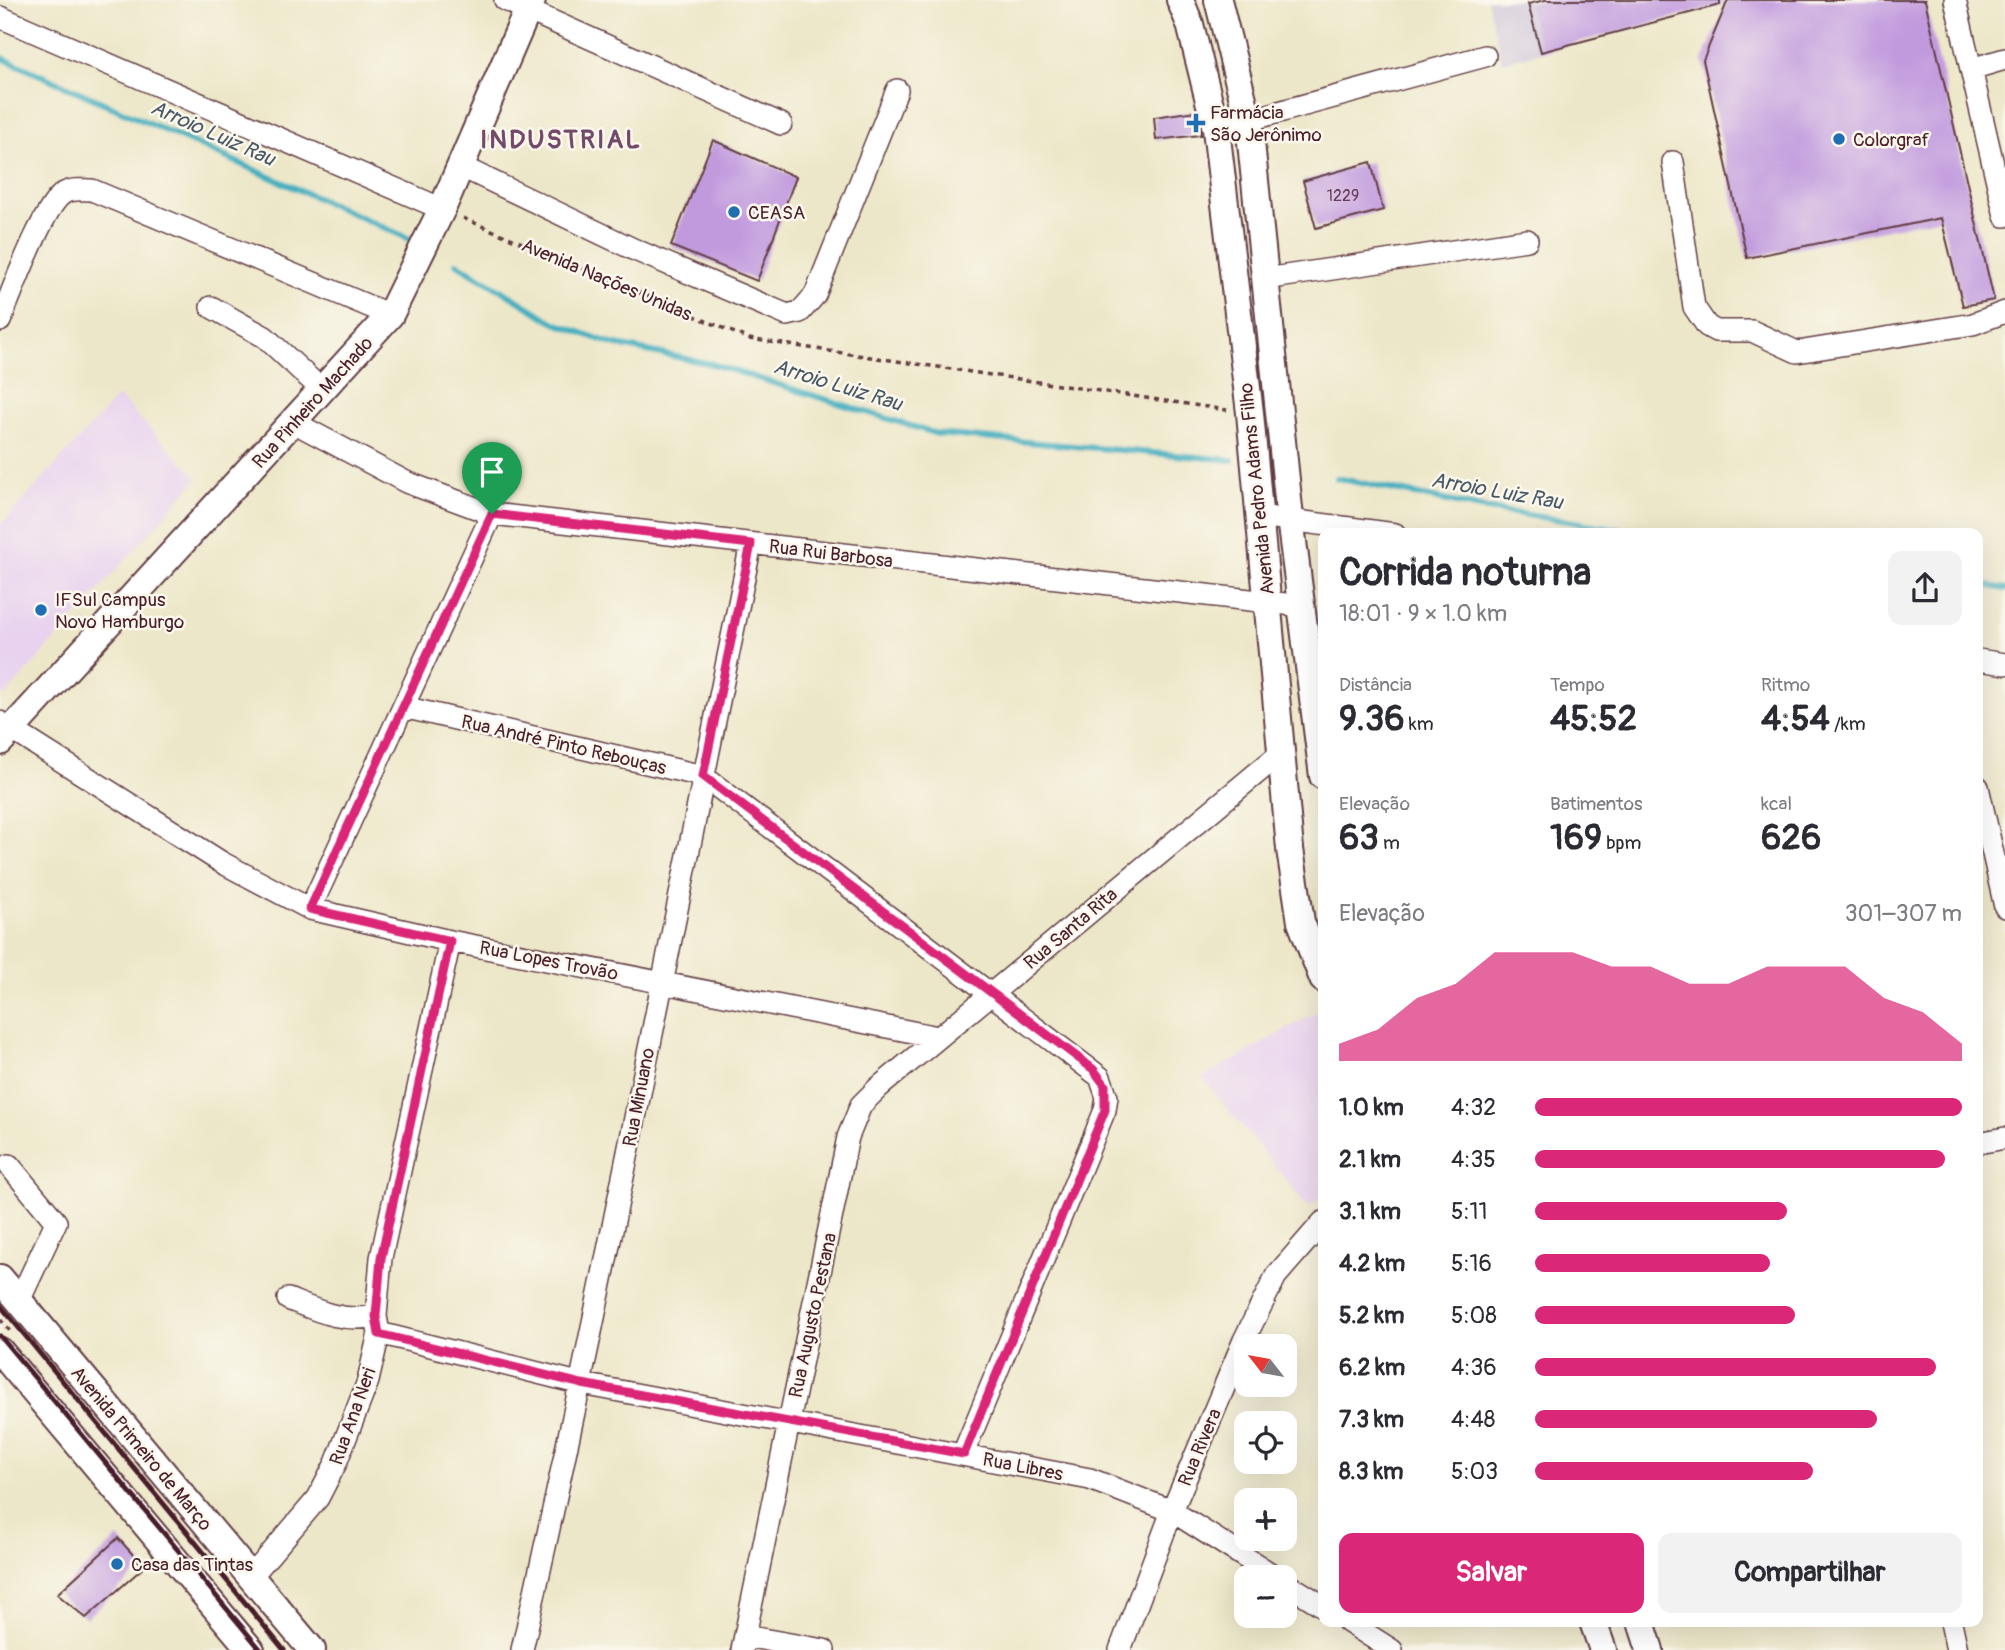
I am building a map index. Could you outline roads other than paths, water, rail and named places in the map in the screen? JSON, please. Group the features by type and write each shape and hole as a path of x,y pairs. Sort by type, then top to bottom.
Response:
{"main road":[{"name":"Avenida Pedro Adams Filho","path":"1180,0 1190,24 1216,129 1250,413 1290,849 1301,922 1318,966"},
{"name":"Avenida Pedro Adams Filho","path":"1218,0 1249,123 1290,518 1318,734"},
{"name":"Rua Pinheiro Machado","path":"4,732 295,423 390,315 442,209 522,3"},
{"path":"1241,341 1272,338"},
{"name":"Avenida Primeiro de Março","path":"0,1278 312,1650"},
{"path":"0,1351 251,1650"},
{"path":"1595,1627 1603,1650"},
{"path":"1643,1627 1650,1650"}],"street":[{"path":"1955,0 2005,216"},
{"path":"522,3 781,124"},
{"path":"0,17 442,209"},
{"path":"1216,129 1249,123 1485,56"},
{"path":"1971,69 2005,59"},
{"path":"460,166 634,249 788,315 800,313 815,295 897,90"},
{"path":"1673,162 1693,307 1707,326 1716,331 1752,331 1797,352 1973,324 2005,312"},
{"path":"0,321 49,208 66,192 92,190 390,315"},
{"path":"1265,279 1527,240"},
{"path":"211,307 265,337 323,391"},
{"name":"Rua Rui Barbosa","path":"295,423 406,482 492,514 1303,606"},
{"path":"310,909 492,514"},
{"path":"1259,516 1356,528"},
{"name":"Rua Minuano","path":"522,1650 582,1384 660,982 751,544"},
{"path":"1983,661 2005,664"},
{"name":"Rua André Pinto Rebouças","path":"403,708 703,776 1093,1069 1105,1085 1105,1110 964,1454"},
{"name":"Rua Lopes Trovão","path":"4,732 221,862 310,909 450,941 938,1037"},
{"name":"Rua Santa Rita","path":"861,1105 878,1087 1281,753"},
{"path":"1983,809 2005,907"},
{"name":"Rua Ana Neri","path":"250,1578 318,1498 336,1464 368,1381 377,1325 381,1258 450,941"},
{"name":"Rua Augusto Pestana","path":"744,1643 848,1138 861,1105"},
{"path":"1983,1142 2005,1138"},
{"path":"9,1165 56,1222 19,1301"},
{"name":"Rua Rivera","path":"1120,1650 1172,1511 1244,1340 1276,1276 1318,1228"},
{"name":"Rua Libres","path":"288,1299 335,1318 377,1325 582,1384 1090,1479 1172,1511 1257,1565"},
{"path":"1297,1590 1318,1603"},
{"path":"1356,1627 1392,1650"},
{"path":"1952,1627 1957,1650"},
{"path":"744,1643 824,1650"}],"waterway":[{"name":"Arroio Luiz Rau","path":"0,57 412,240"},
{"name":"Arroio Luiz Rau","path":"456,263 555,323 612,344 712,364 937,434 1232,460"},
{"name":"Arroio Luiz Rau","path":"1337,478 1481,508 1613,528"},
{"name":"Arroio Luiz Rau","path":"1983,585 2005,589"}],"railway":[{"path":"0,1305 284,1650"},
{"path":"0,1336 261,1650"}],"place":[{"name":"Farmácia São Jerônimo","path":"1196,123"},
{"name":"Colorgraf","path":"1839,139"},
{"name":"CEASA","path":"734,212"},
{"name":"IFSul Campus Novo Hamburgo","path":"41,610"},
{"name":"Casa das Tintas","path":"117,1564"}],"district":[{"name":"INDUSTRIAL","path":"561,139"}]}
